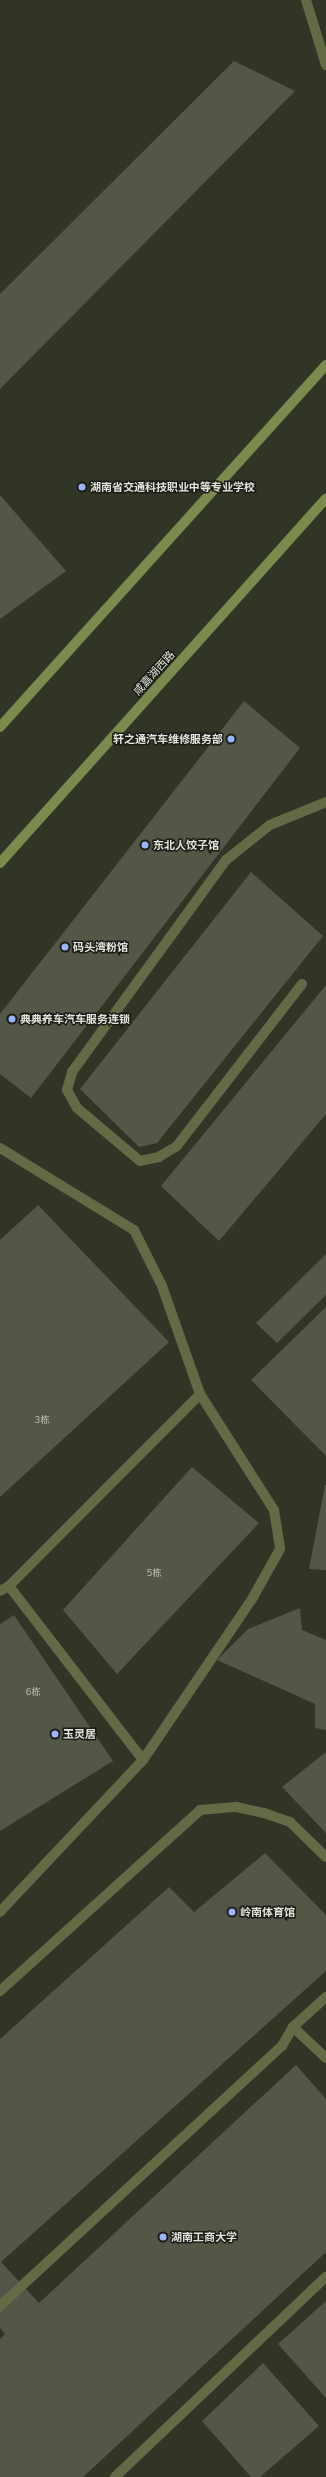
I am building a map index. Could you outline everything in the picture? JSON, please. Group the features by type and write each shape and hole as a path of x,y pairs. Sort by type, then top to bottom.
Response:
{"main road":[{"path":"0,727 326,365"},
{"name":"咸嘉湖西路","path":"0,863 326,499"}],"street":[{"path":"306,0 326,65"},
{"path":"302,984 177,1146 159,1157 140,1161 77,1108 67,1090 72,1072 226,860 270,825 326,802"},
{"path":"0,1148 134,1230 162,1286 200,1394 274,1510 280,1549 252,1599 143,1760 0,1912"},
{"path":"0,1591 10,1586 200,1394"},
{"path":"10,1586 143,1760"},
{"path":"0,1991 200,1810 236,1807 264,1812 290,1822 326,1857"},
{"path":"0,2306 282,2046 293,2027 326,1997"},
{"path":"293,2027 326,2058"},
{"path":"115,2477 326,2277"}],"building":[{"path":"234,61 295,91 0,389 0,294"},
{"path":"0,495 66,571 0,619"},
{"path":"244,701 300,748 31,1098 0,1074 0,1014"},
{"path":"251,872 323,936 157,1143 139,1147 80,1089"},
{"path":"326,985 326,1114 219,1241 161,1186"},
{"path":"38,1205 169,1342 0,1497 0,1240"},
{"path":"326,1254 326,1295 277,1343 256,1323"},
{"path":"326,1307 326,1456 251,1380"},
{"path":"192,1467 259,1523 117,1674 63,1610"},
{"path":"325,1485 326,1570 309,1569"},
{"path":"300,1608 302,1630 326,1640 326,1730 315,1728 315,1704 217,1660 248,1629"},
{"path":"14,1615 113,1761 0,1831 0,1624"},
{"path":"326,1752 326,1833 282,1787"},
{"name":"湖南工商大学","path":"265,1853 326,1915 326,1971 1,2262 39,2303 296,2065 326,2099 326,2252 83,2477 0,2477 0,2339 5,2334 0,2328 0,2039 169,1887 194,1912"},
{"path":"326,2301 326,2396 325,2397 278,2344"},
{"path":"263,2363 319,2426 260,2477 251,2477 202,2421"}],"place":[{"name":"湖南省交通科技职业中等专业学校","path":"82,487"},
{"name":"轩之通汽车维修服务部","path":"231,739"},
{"name":"东北人饺子馆","path":"145,845"},
{"name":"码头湾粉馆","path":"65,947"},
{"name":"典典养车汽车服务连锁","path":"12,1019"},
{"name":"玉灵居","path":"55,1734"},
{"name":"岭南体育馆","path":"232,1912"},
{"name":"湖南工商大学","path":"163,2237"}]}
